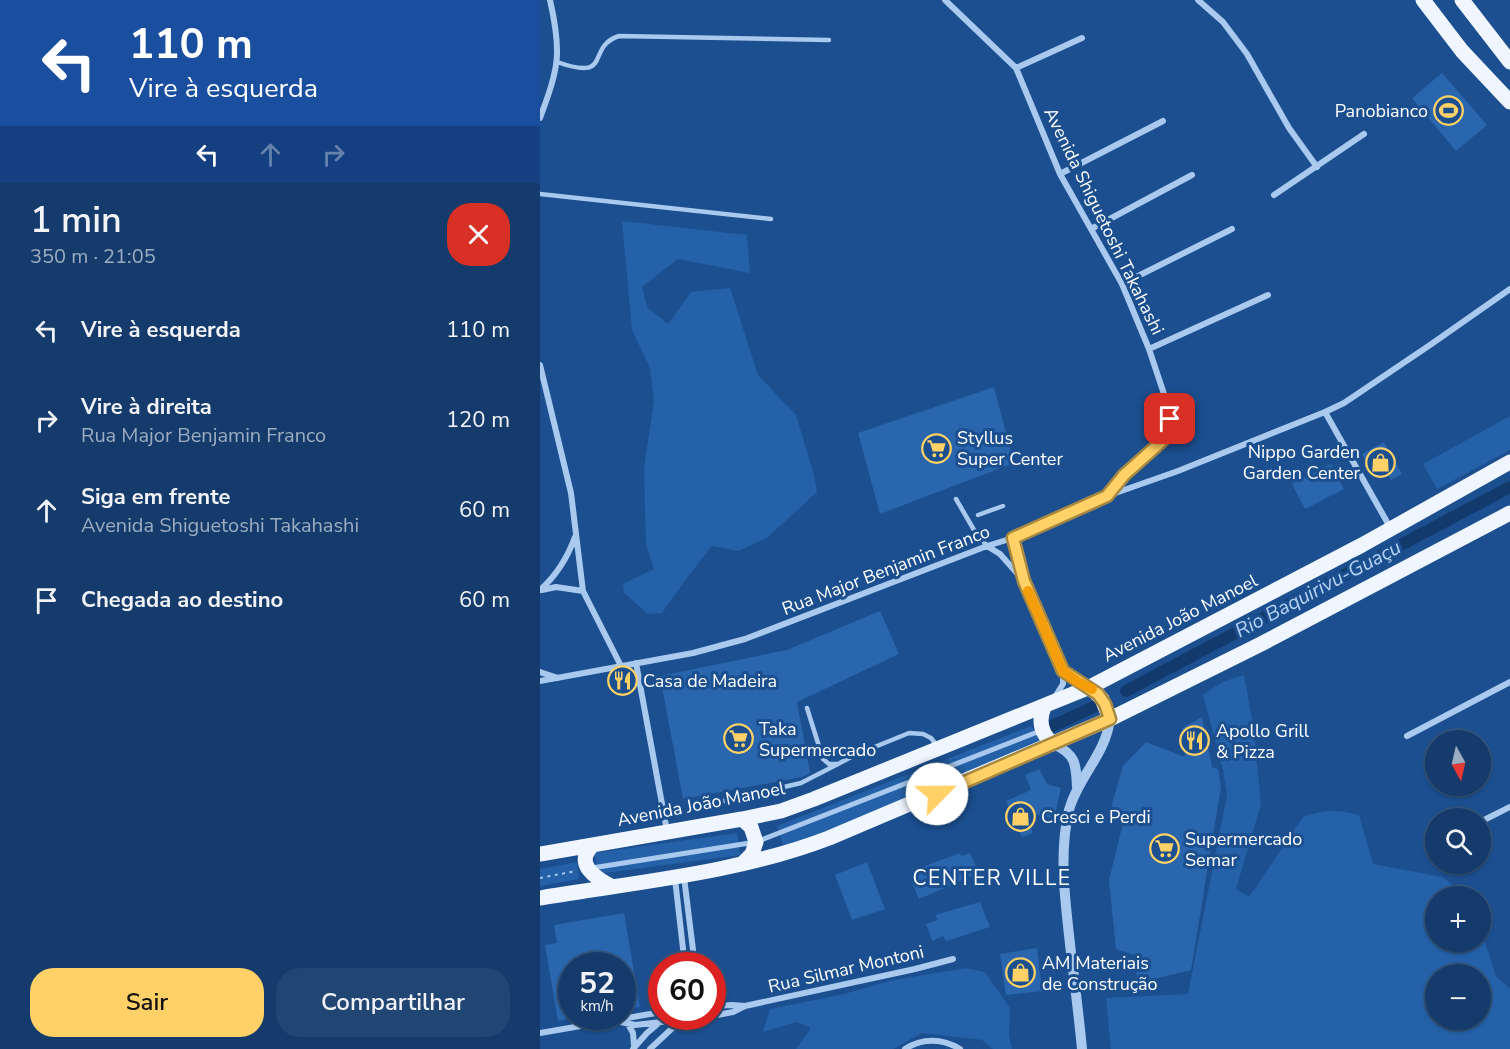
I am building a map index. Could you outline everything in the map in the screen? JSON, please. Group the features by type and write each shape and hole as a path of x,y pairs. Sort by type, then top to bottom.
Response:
{"main road":[{"path":"1423,0 1462,51 1510,102"},
{"path":"1462,0 1510,62"},
{"name":"Avenida João Manoel","path":"540,854 742,819 802,804 1044,707 1090,687 1391,529 1510,462"},
{"path":"540,898 742,864 797,850 829,838 1110,719 1251,649 1510,513"},
{"path":"1090,687 1102,699 1110,719"},
{"path":"1044,707 1041,720 1042,730 1053,744"},
{"path":"742,819 751,827 756,842 752,854 742,864"},
{"path":"592,845 587,853 588,869 595,878 611,886"}],"street":[{"path":"540,118 553,82 557,62 558,38 550,0"},
{"name":"Avenida Shiguetoshi Takahashi","path":"945,0 1016,68 1060,174 1122,284 1149,348 1167,403 1170,428 1161,442 1124,475 1107,496"},
{"path":"1198,0 1223,22 1247,54 1289,128 1317,167"},
{"path":"1016,68 1082,38"},
{"path":"1060,174 1163,121"},
{"path":"1274,195 1364,134"},
{"path":"1091,229 1192,175"},
{"path":"1122,284 1232,229"},
{"name":"Rua Major Benjamin Franco","path":"540,681 703,650 755,636 1013,538 1107,496 1178,471 1325,412 1344,403 1421,352 1510,289"},
{"path":"1149,348 1268,295"},
{"path":"540,365 570,492 583,591 621,666"},
{"path":"1325,412 1391,529"},
{"path":"540,590 554,577 562,565 576,534"},
{"path":"1013,538 1024,581 1063,671 1063,684 1060,690 1044,707"},
{"path":"987,546 1000,554 1024,581"},
{"path":"540,590 556,587 583,591"},
{"path":"636,663 667,832"},
{"path":"1063,671 1078,682 1090,687"},
{"path":"540,672 558,678"},
{"path":"1407,736 1510,682"},
{"path":"1082,1049 1064,877 1065,832 1077,787 1104,744 1109,732 1110,719"},
{"path":"588,869 756,842 1042,730"},
{"path":"1053,744 1062,747 1072,756 1076,769 1077,787"},
{"path":"1491,816 1510,807"},
{"path":"679,875 684,952"},
{"path":"679,875 693,952"},
{"name":"Rua Silmar Montoni","path":"726,1013 745,1006 953,959"},
{"name":"Rua Silmar Montoni","path":"726,1005 745,1006"},
{"path":"540,1033 559,1030"},
{"path":"631,1030 634,1048"},
{"path":"634,1048 651,1030"},
{"path":"650,1049 670,1030"},
{"path":"904,1049 925,1041 951,1044 960,1049"}],"lane":[{"path":"557,62 576,68 590,67 595,63 605,44 619,36 829,40"},
{"path":"540,194 771,219"},
{"path":"956,499 974,530 987,546"},
{"path":"978,515 1003,506"},
{"path":"807,708 823,759 829,764 838,764"},
{"path":"698,807 801,783 855,755 909,733 923,734 932,738 940,749"}],"path":[{"path":"540,878 588,869"}],"shaded area":[{"path":"622,221 747,235 750,273 678,259 642,287 647,307 668,324 691,292 730,288 758,375 796,415 817,492 768,537 739,551 712,546 662,613 648,614 624,593 623,584 654,569 646,545 644,468 654,400 650,368 632,330"},
{"path":"1510,416 1510,450 1437,489 1423,464"},
{"path":"1244,675 1254,731 1261,804 1236,889 1249,897 1303,817 1331,811 1359,815 1373,864 1442,877 1454,886 1425,886 1425,952 1488,952 1496,976 1510,989 1510,1049 1111,1049 1106,998 1188,994 1227,795 1223,770 1203,695 1222,682"},
{"path":"1031,726 1038,735 1038,746 930,792 784,848 777,826"},
{"path":"737,833 740,855 598,874 594,853"},
{"path":"577,862 579,879 540,886 540,869"},
{"path":"966,968 985,972 1010,1008 1009,1035 1012,1049 993,1049 982,1040 922,1033 893,1049 796,1049 811,1028 797,1022 763,1032 770,1009 844,994 893,980"}],"building":[{"name":"Panobianco","path":"1442,73 1487,125 1456,151 1412,98"},
{"name":"Styllus Super Center","path":"994,387 1014,463 880,514 858,433"},
{"name":"Nippo Garden Garden Center","path":"1384,442 1402,474 1391,480 1386,470 1374,476 1362,454"},
{"path":"1331,464 1344,489 1305,509 1292,484"},
{"name":"Taka Supermercado","path":"880,611 899,654 797,702 810,773 802,777 683,799 660,676 787,650"},
{"name":"Supermercado Semar","path":"1202,717 1212,767 1218,769 1221,787 1191,970 1138,983 1134,955 1116,949 1109,880 1124,819 1110,811 1123,766 1146,742 1185,757 1182,728"},
{"path":"1039,769 1047,784 1061,788 1054,818 1025,812 1033,833 1022,837 1006,801 1031,790 1025,775"},
{"path":"960,853 961,856 970,853 979,873 919,899 910,878 919,874 917,869"},
{"path":"867,862 885,909 852,920 835,875"},
{"path":"980,902 990,927 946,941 943,936 932,941 926,924 938,920 935,915"},
{"path":"624,913 631,952 558,952 558,1021 545,945 557,943 554,925"},
{"name":"AM Materiais de Construção","path":"1037,948 1042,991 1006,995 1000,954"},
{"path":"636,984 640,1007 636,1008"}],"waterway":[{"name":"Rio Baquirivu-Guaçu","path":"1126,691 1510,487"},
{"name":"Rio Baquirivu-Guaçu","path":"1048,728 1098,705"}],"slow traffic":[{"path":"1028,591 1063,671 1092,689"}],"place":[{"name":"Panobianco","path":"1449,111"},
{"name":"Styllus Super Center","path":"936,448"},
{"name":"Nippo Garden Garden Center","path":"1381,462"},
{"name":"Casa de Madeira","path":"622,681"},
{"name":"Taka Supermercado","path":"738,739"},
{"name":"Apollo Grill & Pizza","path":"1195,741"},
{"name":"Cresci e Perdi","path":"1020,817"},
{"name":"Supermercado Semar","path":"1164,849"},
{"name":"AM Materiais de Construção","path":"1021,973"}],"district":[{"name":"CENTER VILLE","path":"992,878"}],"route":[{"path":"937,794 1110,719 1108,710 1098,694 1063,671 1024,581 1013,538 1107,496 1124,475 1168,435 1170,419"}]}
